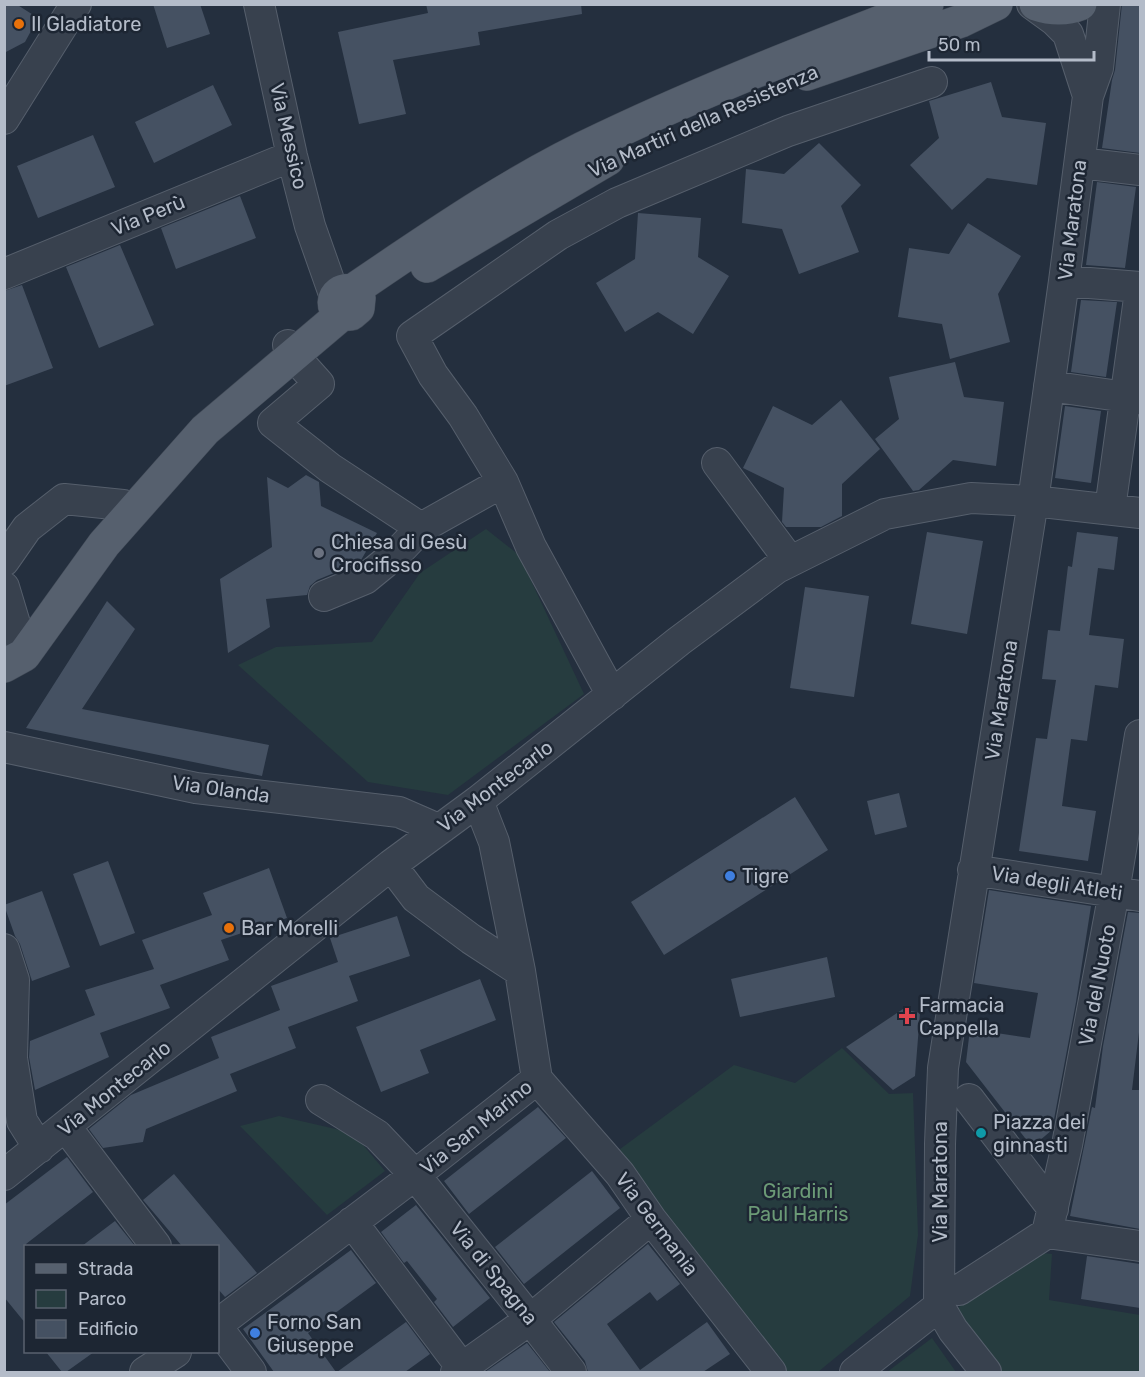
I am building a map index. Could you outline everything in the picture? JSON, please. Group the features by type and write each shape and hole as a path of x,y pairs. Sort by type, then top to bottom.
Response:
{"main road":[{"name":"Via Martiri della Resistenza","path":"4,666 24,655 104,544 205,430 345,301 500,193 602,138 816,46 927,4"},
{"name":"Via Martiri della Resistenza","path":"345,301 385,291 609,159 821,68 961,21 996,4"},
{"path":"1034,4 1064,9 1080,4"},
{"name":"Via Martiri della Resistenza","path":"12,644 123,505 198,425 291,351"}],"street":[{"path":"4,119 76,4"},
{"name":"Via Messico","path":"259,4 292,156 310,226 325,266 345,301"},
{"name":"Via Maratona","path":"1034,4 1068,34 1088,96"},
{"name":"Via Maratona","path":"949,1298 941,1084 1033,501 1065,281 1088,96 1098,68 1105,4"},
{"path":"612,695 531,547 503,482 463,416 433,375 412,336 558,235 617,203 788,131 932,82"},
{"name":"Via Perù","path":"4,273 292,156"},
{"path":"1080,163 1140,170"},
{"path":"1065,281 1140,289 1133,398 1110,509"},
{"path":"291,351 319,384 273,423 330,468 421,528"},
{"path":"1049,386 1133,398"},
{"path":"717,464 790,561"},
{"path":"324,596 364,579 398,552 421,528 503,482"},
{"name":"Via Montecarlo","path":"4,1175 391,865 478,801 768,574 790,561 885,514 971,498 1033,501 1140,513"},
{"path":"4,561 27,528 64,499 123,505"},
{"path":"4,587 12,644"},
{"name":"Via del Nuoto","path":"1050,1221 1127,894 1140,735"},
{"name":"Via Olanda","path":"4,747 196,788 399,812 438,829"},
{"name":"Via San Marino","path":"219,1325 537,1079 520,971 494,842 478,801"},
{"path":"391,865 416,898 471,939 520,971"},
{"name":"Via degli Atleti","path":"973,870 1127,894"},
{"path":"4,949 14,980 8,1057 22,1122 39,1148"},
{"name":"Via Germania","path":"537,1079 620,1174 651,1219 771,1372"},
{"path":"969,1099 1050,1221 1140,1246"},
{"name":"Via San Marino","path":"321,1100 377,1135 415,1175"},
{"path":"66,1127 155,1245"},
{"name":"Via di Spagna","path":"415,1175 571,1372"},
{"path":"352,1222 459,1370 530,1319 651,1219"},
{"path":"855,1372 1050,1221"},
{"path":"949,1298 953,1330 986,1372"},
{"path":"219,1327 251,1372"},
{"path":"145,1372 174,1353"}],"green space":[{"path":"486,529 519,555 584,694 448,795 368,782 238,665 276,647 372,642 420,573"},
{"name":"Giardini Paul Harris","path":"842,1048 889,1094 913,1093 918,1235 910,1296 818,1372 777,1372 612,1155 734,1065 795,1083"},
{"path":"279,1116 353,1133 385,1171 327,1215 240,1126"},
{"path":"1022,1251 1052,1254 1049,1300 1140,1315 1140,1372 997,1372 972,1340 958,1308"},
{"path":"932,1338 956,1372 887,1372"}],"building":[{"path":"4,4 16,4 38,18 25,42 4,53"},
{"path":"153,4 200,4 210,34 167,48"},
{"path":"426,4 581,4 582,14 478,32 480,45 393,60 406,114 359,124 338,32 428,13"},
{"path":"1122,4 1140,4 1140,153 1102,148 1115,70"},
{"path":"991,82 1002,117 1046,123 1037,185 987,178 952,210 910,165 939,138 929,101"},
{"path":"213,85 232,125 154,163 135,122"},
{"path":"93,135 115,187 38,218 17,166"},
{"path":"819,143 861,185 841,206 859,252 799,274 782,229 742,223 746,169 784,174"},
{"path":"1097,182 1136,187 1125,268 1086,265"},
{"path":"240,196 256,238 176,269 161,228"},
{"path":"638,213 701,218 698,257 729,276 693,334 658,312 625,332 596,283 635,259"},
{"path":"968,223 1021,256 998,294 1010,342 950,359 942,324 898,317 909,248 949,254"},
{"path":"120,245 154,325 99,348 66,267"},
{"path":"22,285 53,368 4,386 4,291"},
{"path":"1081,300 1117,302 1106,377 1071,372"},
{"path":"955,362 964,397 1004,402 996,466 953,460 919,490 913,491 875,439 899,419 889,377"},
{"path":"841,400 880,449 842,484 842,516 821,527 786,527 782,522 784,488 743,468 773,406 812,425"},
{"path":"1065,406 1101,411 1091,483 1055,478"},
{"name":"Chiesa di Gesù Crocifisso","path":"306,475 319,482 321,506 377,533 361,560 317,580 310,586 307,595 266,599 270,627 228,653 220,579 272,547 267,477 288,488"},
{"path":"927,532 983,541 967,634 911,624"},
{"path":"1077,532 1118,537 1114,570 1098,568 1089,635 1124,639 1118,688 1095,685 1087,741 1071,739 1062,806 1096,811 1088,861 1019,851 1036,738 1047,739 1056,680 1042,679 1048,630 1060,631 1068,566 1072,567"},
{"path":"805,587 869,596 854,697 790,688"},
{"path":"107,601 135,629 82,709 269,745 262,776 26,728"},
{"path":"899,793 907,827 875,835 867,801"},
{"name":"Tigre","path":"795,797 828,850 664,955 631,902"},
{"path":"108,861 135,933 100,946 73,874"},
{"path":"269,868 287,918 221,940 229,960 160,985 170,1008 100,1033 109,1057 35,1090 29,1057 30,1041 95,1015 85,990 154,969 142,940 212,915 203,893"},
{"path":"989,890 1091,906 1052,1130 1032,1147 966,1062 970,1029 1030,1038 1038,993 974,983"},
{"path":"42,891 70,967 32,981 4,905"},
{"path":"1128,912 1140,913 1140,1024 1132,1090 1140,1090 1140,1229 1070,1216 1092,1107 1095,1108 1103,1046"},
{"path":"397,916 410,956 349,976 358,1001 288,1027 296,1048 230,1074 237,1091 146,1129 143,1142 103,1148 89,1129 131,1095 219,1058 211,1037 280,1010 271,986 338,962 330,938"},
{"path":"827,957 835,997 740,1017 731,979"},
{"path":"480,979 496,1020 420,1050 429,1073 381,1092 356,1027"},
{"path":"903,1009 920,1013 915,1076 893,1090 846,1047"},
{"path":"538,1107 566,1138 469,1214 444,1181"},
{"path":"67,1157 93,1192 24,1245 24,1322 4,1297 4,1205"},
{"path":"592,1171 620,1208 524,1284 495,1247"},
{"path":"174,1174 257,1273 225,1297 219,1290 219,1245 181,1245 143,1200"},
{"path":"416,1205 490,1298 453,1327 434,1302 437,1299 407,1261 404,1263 381,1232"},
{"path":"115,1221 134,1245 83,1245"},
{"path":"648,1244 680,1284 657,1301 650,1292 607,1324 640,1370 707,1322 730,1354 703,1372 588,1372 585,1361 554,1322"},
{"path":"351,1250 376,1283 308,1333 336,1372 274,1372 243,1329"},
{"path":"1087,1256 1140,1264 1140,1308 1081,1299"},
{"path":"406,1322 430,1354 405,1372 337,1372"},
{"path":"527,1343 550,1372 485,1372"},
{"path":"47,1353 93,1353 66,1372 62,1372"}],"place":[{"name":"Il Gladiatore","path":"19,24"},
{"name":"Chiesa di Gesù Crocifisso","path":"319,553"},
{"name":"Tigre","path":"730,876"},
{"name":"Bar Morelli","path":"229,928"},
{"name":"Farmacia Cappella","path":"907,1016"},
{"name":"Piazza dei ginnasti","path":"981,1133"},
{"name":"Forno San Giuseppe","path":"255,1333"}]}
